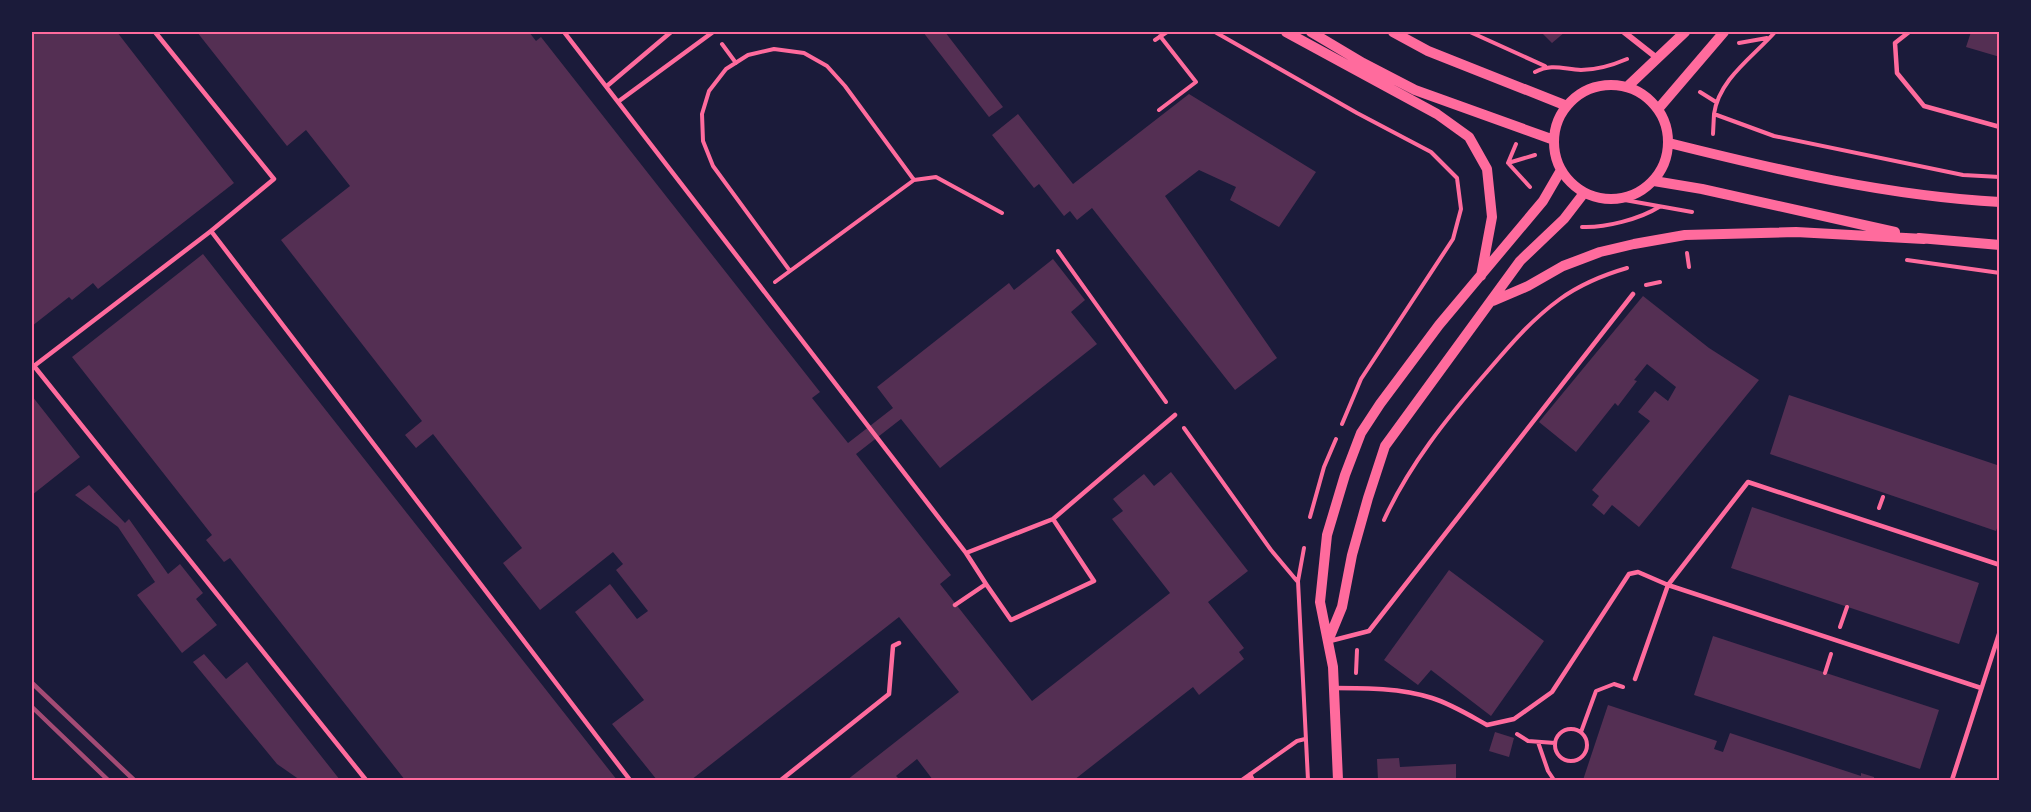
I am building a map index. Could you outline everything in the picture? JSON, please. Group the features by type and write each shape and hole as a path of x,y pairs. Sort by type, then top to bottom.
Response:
{"street":[{"path":"1286,32 1437,114 1469,137 1487,169 1492,217 1480,277"},
{"path":"1311,32 1415,90 1554,145"},
{"path":"1392,32 1428,51 1567,106"},
{"path":"1624,32 1657,58"},
{"path":"1627,87 1685,32"},
{"path":"1659,108 1724,32"},
{"path":"1603,85 1627,87 1647,96 1659,108 1667,128 1669,143 1660,172 1654,181 1642,191 1619,199 1598,198 1584,193 1571,183 1556,160 1554,145 1559,122 1567,106 1578,95 1603,85"},
{"path":"1669,143 1827,179 1946,199 2000,202"},
{"path":"1338,780 1333,667 1320,603 1327,535 1345,475 1361,433 1380,404 1439,325 1543,201 1561,170"},
{"path":"1654,181 1702,189 1924,239"},
{"path":"1328,641 1342,607 1352,555 1385,446 1520,261 1564,219 1584,193"},
{"path":"1493,301 1528,286 1563,266 1600,252 1685,236 1796,232 2000,245"}],"lane":[{"path":"155,32 274,179 211,231 33,365 366,780"},
{"path":"564,32 608,86 966,553 1011,620 1094,581 1053,519"},
{"path":"608,86 671,32"},
{"path":"619,101 712,32"},
{"path":"1909,32 1895,43 1897,73 1924,106 2000,127"},
{"path":"211,231 630,780"},
{"path":"1328,641 1369,631 1633,294"},
{"path":"966,553 1053,519 1175,415"},
{"path":"1635,679 1668,585 1748,482 2000,565"},
{"path":"1334,688 1398,691 1431,698 1487,725 1514,719 1552,692 1629,574 1638,572 1668,585 1981,688"},
{"path":"955,605 986,584"},
{"path":"1952,780 2000,631"},
{"path":"781,780 889,694 893,646 899,643"}],"path":[{"path":"712,32 736,63"},
{"path":"1155,40 1167,32"},
{"path":"1215,32 1357,113 1431,152 1457,178"},
{"path":"1470,32 1546,66 1583,70 1626,60 1644,48"},
{"path":"1712,140 1716,102 1722,88 1774,32"},
{"path":"1159,110 1196,82 1160,36"},
{"path":"790,271 712,166 703,141 702,114 710,91 726,69 748,55 774,49 804,53 827,66 845,86 914,180"},
{"path":"1513,85 1546,66"},
{"path":"1700,92 1716,102"},
{"path":"1714,114 1774,136 1964,175 2000,177"},
{"path":"1508,163 1519,139"},
{"path":"1508,163 1554,145"},
{"path":"1508,163 1532,189"},
{"path":"764,290 914,180 936,177 1002,213"},
{"path":"1619,199 1692,212"},
{"path":"1690,218 1695,204"},
{"path":"1574,227 1594,228 1647,215 1659,207"},
{"path":"1678,254 1687,251"},
{"path":"1381,527 1394,497 1415,463 1461,402 1529,324 1562,298 1593,279 1632,266"},
{"path":"1581,732 1596,691 1614,684 1632,690"},
{"path":"1564,730 1581,732 1587,740 1587,748 1582,757 1577,760 1567,760 1558,754 1556,743 1558,736 1564,730"},
{"path":"1242,780 1298,741 1305,739"},
{"path":"1528,741 1556,743"},
{"path":"1538,742 1544,762 1554,780"},
{"path":"1587,748 1593,749"},
{"path":"1250,774 1253,780"}],"building":[{"path":"32,32 117,32 234,183 98,289 93,283 72,300 69,297 32,326"},
{"path":"197,32 529,32 536,41 541,37 820,392 812,398 848,443 893,408 877,387 1009,283 1014,290 1053,259 1085,300 1071,312 1097,344 940,468 901,419 856,454 951,575 940,584 1032,701 1170,593 1112,519 1123,511 1113,499 1144,474 1154,486 1171,472 1248,571 1208,602 1244,648 1239,652 1244,659 1199,695 1193,687 1074,780 933,780 917,759 896,776 900,780 847,780 959,692 899,617 691,780 657,780 612,724 644,700 575,612 610,584 637,619 648,611 616,570 623,564 613,552 540,610 503,563 522,548 433,434 416,448 405,435 422,421 281,240 350,186 306,130 287,146"},
{"path":"923,32 945,32 1003,107 989,117"},
{"path":"1541,32 1565,32 1552,43"},
{"path":"1971,32 2000,32 2000,57 1966,47"},
{"path":"1189,94 1316,172 1279,227 1230,200 1236,187 1199,170 1165,196 1277,358 1235,390 1092,208 1077,220 1070,211 1064,216 1039,184 1034,188 992,135 1018,114 1073,184"},
{"path":"203,254 617,780 405,780 230,558 224,562 206,540 212,535 72,357"},
{"path":"1643,296 1709,348 1759,380 1639,527 1612,505 1604,515 1592,505 1599,496 1592,490 1650,421 1638,412 1655,391 1668,401 1676,387 1647,364 1618,406 1615,403 1576,452 1539,422"},
{"path":"1789,395 2000,466 2000,521 1996,531 1770,454"},
{"path":"32,396 80,457 32,495"},
{"path":"89,485 125,523 129,519 168,574 180,564 203,593 196,599 217,625 182,653 137,595 155,582 118,527 75,495"},
{"path":"1752,507 1979,583 1959,644 1731,568"},
{"path":"1449,570 1544,641 1491,716 1431,670 1418,685 1384,660"},
{"path":"1713,636 1939,710 1920,769 1694,695"},
{"path":"204,654 226,679 247,662 340,780 300,780 277,764 193,662"},
{"path":"1608,705 1717,741 1714,749 1723,752 1730,733 1861,776 1861,773 1874,777 1874,780 1583,780"},
{"path":"1495,732 1514,738 1509,757 1489,751"},
{"path":"1399,758 1400,767 1456,764 1456,780 1378,780 1377,759"}],"railway":[{"path":"32,683 134,780"},
{"path":"32,707 108,780"}]}
